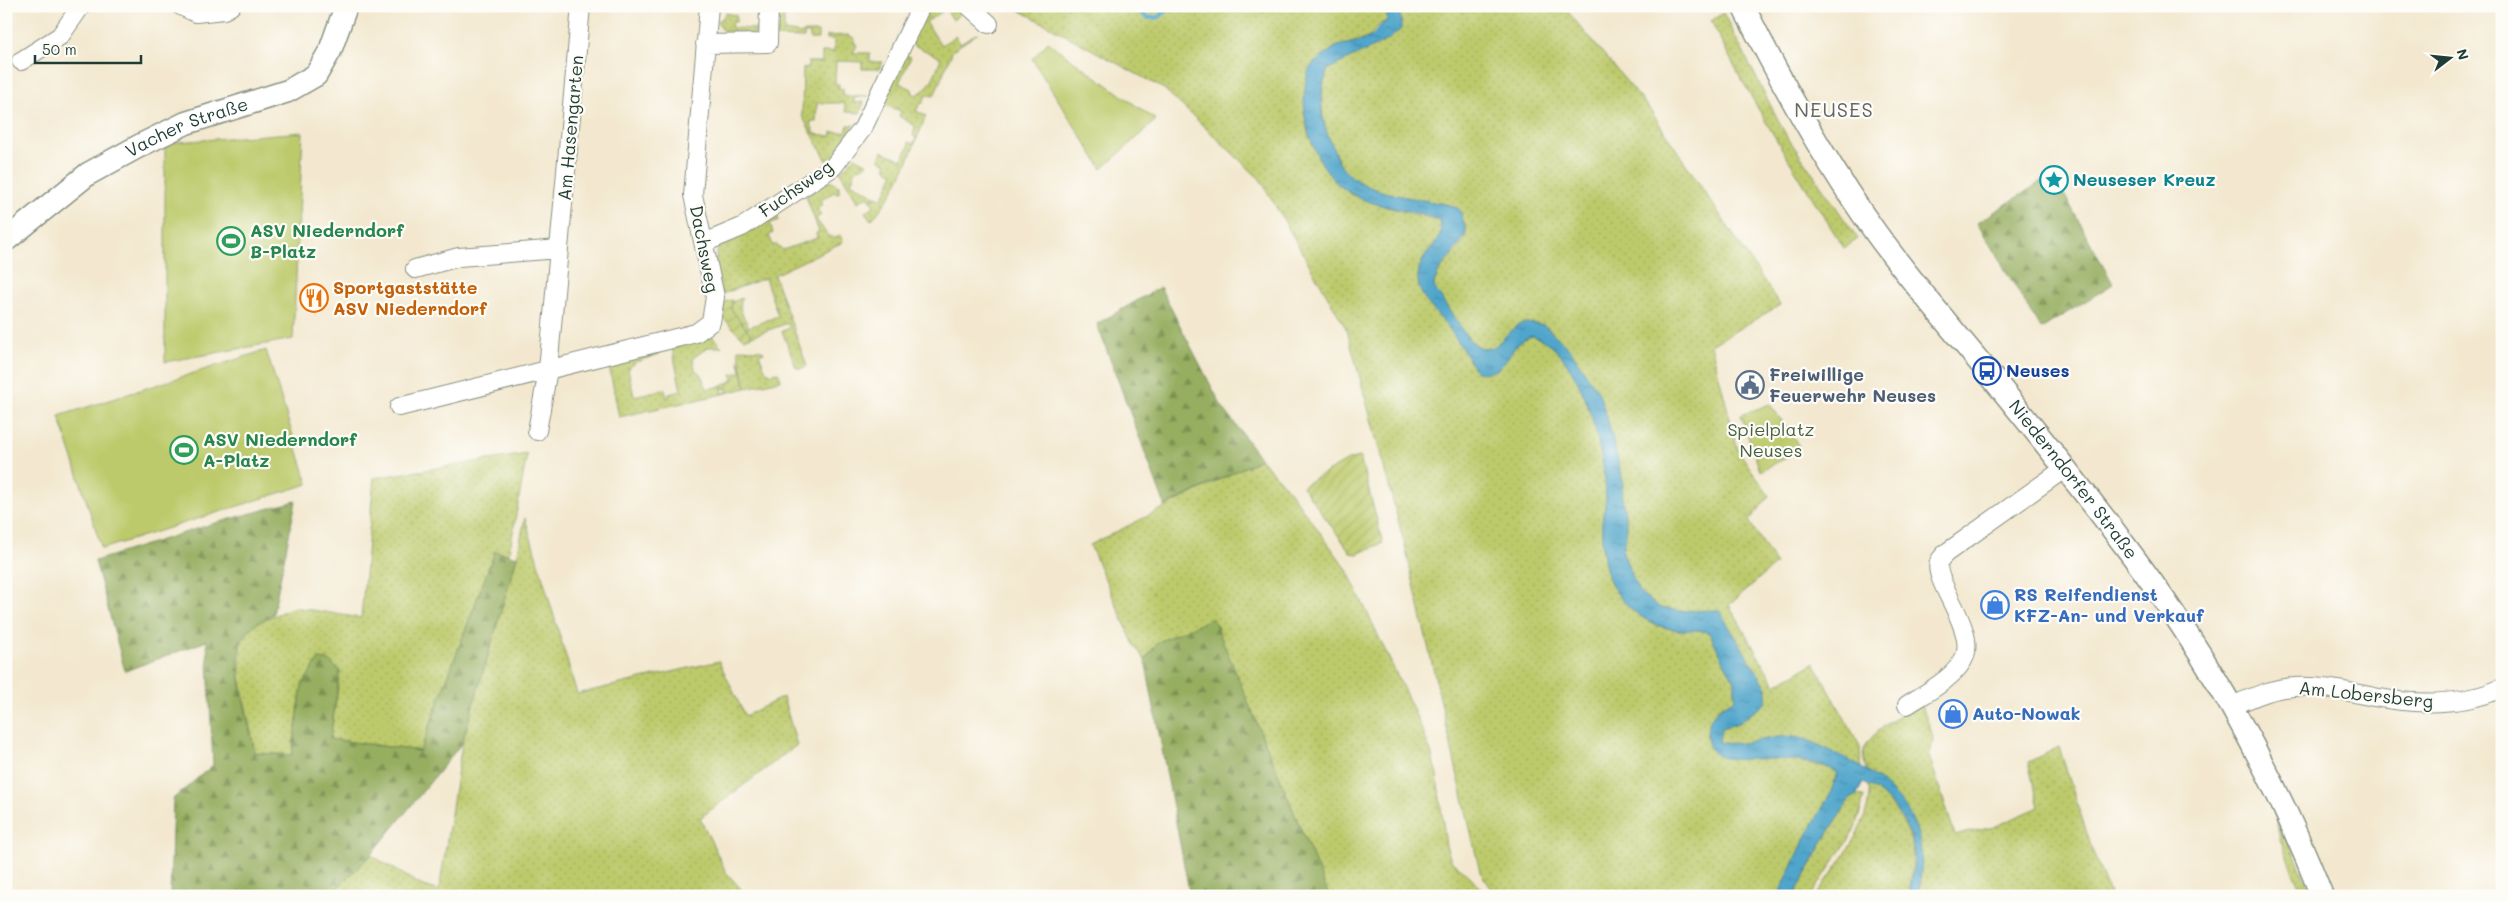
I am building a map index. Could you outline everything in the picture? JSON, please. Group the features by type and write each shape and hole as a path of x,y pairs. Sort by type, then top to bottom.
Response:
{"main road":[{"name":"Vacher Straße","path":"6,240 88,174 186,123 288,92 316,75 330,51 346,6"},
{"name":"Niederndorfer Straße","path":"1743,6 1777,74 1875,231 2127,548 2175,615 2232,706 2292,820 2322,896"}],"street":[{"path":"22,61 60,36 81,6"},
{"path":"181,6 196,13 224,10 231,6"},
{"name":"Am Hasengarten","path":"537,431 548,370 581,6"},
{"name":"Dachsweg","path":"548,370 696,333 710,322 715,297 693,195 709,6"},
{"path":"705,44 768,43 769,6"},
{"name":"Fuchsweg","path":"704,243 742,227 833,167 864,128 921,6"},
{"path":"969,6 989,24"},
{"path":"414,269 459,257 559,250"},
{"path":"399,407 548,370"},
{"path":"1906,705 1944,681 1965,657 1965,643 1960,618 1939,573 1939,562 1946,553 2064,468"},
{"name":"Am Lobersberg","path":"2232,706 2276,689 2295,686 2331,689 2392,700 2434,703 2468,698 2502,688"}],"green space":[{"path":"927,6 950,6 960,14 953,20 946,9 926,22 941,45 956,36 960,43 978,33 953,50 934,96 926,95 923,103 920,104 916,111 926,116 909,157 897,184 881,209 871,220 865,212 874,206 871,200 877,196 882,199 894,173 885,168 887,163 879,159 882,151 902,160 909,146 908,142 914,144 916,137 913,136 915,126 899,116 901,111 881,104 904,54 911,57 899,83 912,89 916,95 929,84 941,58 909,43"},
{"path":"1012,6 1382,6 1387,14 1387,21 1380,24 1368,38 1335,47 1313,64 1307,75 1304,111 1308,135 1336,183 1352,195 1394,209 1439,220 1441,234 1424,257 1418,277 1426,300 1454,334 1476,372 1497,370 1520,341 1532,336 1549,345 1565,360 1587,404 1601,455 1606,497 1602,521 1603,548 1607,573 1613,587 1630,608 1653,624 1675,630 1697,630 1710,634 1735,683 1735,699 1717,709 1707,736 1708,741 1738,759 1781,758 1831,768 1838,773 1829,796 1804,841 1778,896 1492,896 1489,885 1480,872 1405,546 1347,330 1260,179 1164,89"},
{"path":"1397,6 1563,6 1648,107 1780,305 1711,345 1738,450 1769,496 1749,521 1776,564 1729,605 1775,685 1814,663 1860,746 1861,767 1821,747 1753,743 1733,745 1719,742 1721,728 1738,723 1764,682 1693,610 1680,611 1660,608 1639,592 1623,553 1627,526 1622,498 1623,481 1608,421 1585,373 1569,348 1544,325 1526,323 1493,348 1481,348 1473,342 1457,324 1434,287 1440,271 1464,239 1466,232 1465,224 1461,217 1451,205 1396,195 1368,186 1356,180 1342,166 1327,133 1323,115 1322,97 1328,69 1388,40 1399,9"},
{"path":"725,13 736,15 736,22 731,22 732,28 756,29 756,34 723,31 717,21 723,18"},
{"path":"1723,13 1786,135 1858,239 1844,248 1774,136 1711,21"},
{"path":"772,15 784,16 784,31 802,34 805,32 818,32 818,39 810,39 810,34 804,34 804,38 772,37"},
{"path":"848,35 854,38 857,45 853,53 870,53 870,62 883,62 879,69 862,69 862,62 836,61 835,84 839,84 839,89 843,89 843,96 867,96 854,98 854,103 864,102 860,113 846,112 844,103 817,103 816,122 810,122 815,134 832,136 832,132 846,132 848,125 854,125 836,154 827,161 802,116 803,68 808,68 808,62 822,62 822,52 834,52 834,39 827,39 827,36"},
{"path":"1048,42 1156,120 1102,169 1032,59"},
{"name":"ASV Niederndorf B-Platz","path":"303,132 293,339 165,362 165,143"},
{"path":"855,157 868,164 857,169 851,182 875,196 870,199 868,196 858,202 840,172"},
{"path":"2053,174 2113,284 2041,329 1977,223"},
{"path":"830,181 839,186 839,193 834,192 821,200 821,206 817,209 821,215 816,219 829,237 831,236 833,239 840,235 843,242 774,275 807,366 800,369 796,367 782,331 790,328 788,323 752,336 731,309 732,302 742,298 740,306 749,327 778,316 765,278 722,294 716,269 716,256 721,245 778,212 778,221 770,223 773,233 769,235 773,246 777,244 783,250 817,238 816,233 819,232 806,196"},
{"path":"1160,287 1221,405 1261,459 1165,506 1097,324"},
{"path":"732,300 731,309 752,336 744,339 723,318 724,302"},
{"path":"711,335 722,347 708,347 693,358 695,370 701,374 707,389 722,386 723,394 619,417 608,361 660,349 659,354 636,362 628,369 634,396 665,389 667,398 669,394 681,391 672,347 692,343"},
{"path":"738,349 762,350 764,352 759,354 765,369 770,374 778,372 781,380 746,388"},
{"name":"ASV Niederndorf A-Platz","path":"266,350 308,484 102,549 59,416"},
{"path":"739,361 746,388 723,394 727,391 727,388 722,389 722,386 733,380 732,374 741,372"},
{"name":"Spielplatz Neuses","path":"1770,404 1799,446 1790,456 1760,471 1741,415"},
{"path":"527,454 509,554 495,552 420,751 330,739 338,688 302,685 292,755 255,753 240,677 240,644 254,624 294,607 361,618 374,478"},
{"path":"1360,457 1383,543 1357,554 1351,553 1302,486 1350,459"},
{"path":"1261,459 1291,493 1346,568 1414,711 1431,752 1437,775 1446,846 1452,862 1470,876 1480,887 1484,896 1329,896 1213,619 1158,642 1145,660 1134,645 1090,545"},
{"path":"296,501 273,614 249,630 240,645 239,669 255,753 292,755 302,685 319,659 328,660 340,671 330,739 420,751 495,551 517,557 462,743 371,855 330,896 170,896 173,799 213,765 207,641 125,671 95,561 212,524"},
{"path":"525,518 577,694 719,661 745,716 783,697 797,745 700,818 726,872 747,896 330,896 371,855 421,885 439,891 462,743 517,557"},
{"path":"1213,618 1329,896 1190,896 1145,660 1158,642"},
{"path":"1921,702 1934,741 1929,756 1955,835 1994,827 2039,807 2028,762 2059,747 2092,849 2110,896 1917,896 1921,882 1911,816 1894,795 1866,770 1863,755 1867,743 1880,729"},
{"path":"1868,785 1880,793 1890,804 1908,833 1913,852 1909,896 1816,896 1860,828 1869,798"},
{"path":"1857,794 1864,797 1856,828 1811,896 1794,896 1827,835 1850,799"},
{"path":"2274,809 2313,896 2303,896 2280,840"}],"water":[{"path":"1382,6 1397,6 1401,18 1401,29 1388,40 1328,69 1325,78 1322,113 1326,131 1337,158 1353,178 1364,184 1388,193 1448,205 1460,210 1466,232 1438,273 1434,287 1469,340 1478,347 1486,349 1494,347 1517,325 1526,323 1544,325 1569,348 1599,393 1608,421 1623,481 1622,498 1627,526 1623,553 1639,592 1660,608 1680,611 1719,610 1767,688 1767,702 1738,723 1721,728 1719,742 1739,743 1776,737 1800,738 1811,741 1837,754 1878,779 1907,810 1916,828 1921,848 1921,870 1917,896 1909,896 1914,853 1909,832 1889,802 1881,794 1863,783 1856,796 1850,799 1827,835 1794,896 1778,896 1804,841 1829,796 1838,773 1830,768 1809,762 1775,759 1731,759 1721,757 1712,751 1707,739 1708,725 1716,712 1735,699 1735,683 1710,634 1700,630 1671,629 1651,622 1626,604 1613,587 1607,573 1603,548 1602,521 1606,497 1601,455 1587,404 1565,360 1549,345 1532,336 1517,345 1502,365 1495,370 1476,372 1450,329 1426,301 1419,286 1419,269 1440,235 1439,220 1362,199 1340,185 1321,162 1314,148 1305,118 1304,103 1308,71 1314,63 1336,47 1361,41 1374,34 1387,21 1387,14"}],"waterway":[{"path":"1133,6 1148,18 1159,17 1172,6"}],"place":[{"name":"Neuseser Kreuz","path":"2054,180"},
{"name":"ASV Niederndorf B-Platz","path":"231,241"},
{"name":"Sportgaststätte ASV Niederndorf","path":"314,298"},
{"name":"Neuses","path":"1987,371"},
{"name":"Freiwillige Feuerwehr Neuses","path":"1750,385"},
{"name":"ASV Niederndorf A-Platz","path":"184,450"},
{"name":"RS Reifendienst KFZ-An- und Verkauf","path":"1995,605"},
{"name":"Auto-Nowak","path":"1953,714"}],"district":[{"name":"NEUSES","path":"1834,110"}]}
